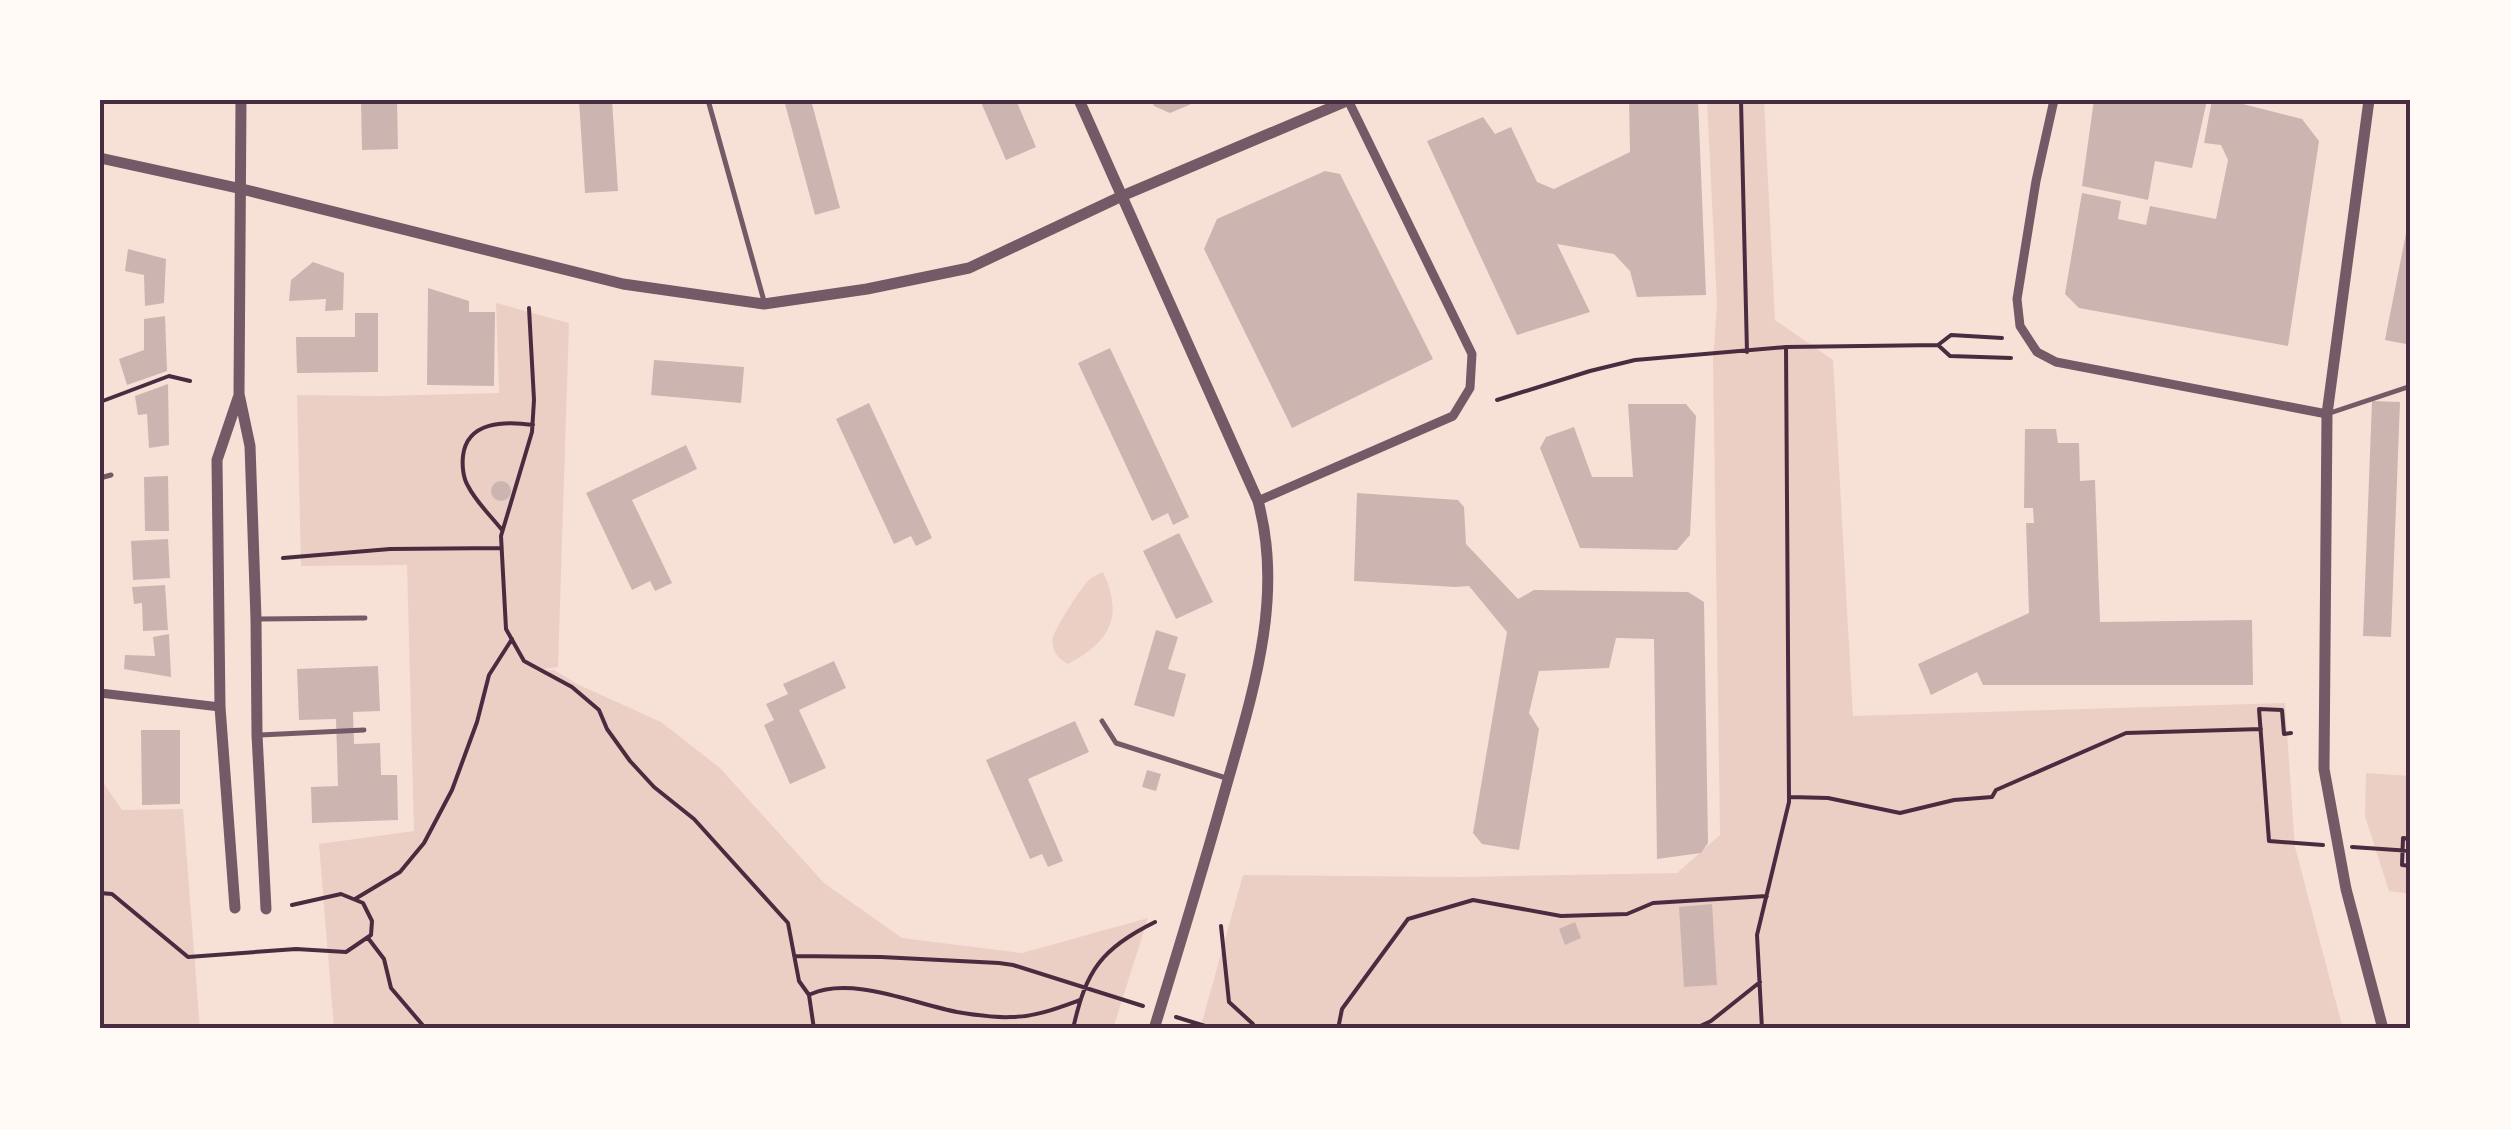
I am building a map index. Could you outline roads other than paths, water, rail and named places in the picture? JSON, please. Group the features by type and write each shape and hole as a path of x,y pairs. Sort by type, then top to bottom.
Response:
{"street":[{"path":"241,100 239,394 250,446 266,909"},
{"path":"1079,100 1258,501 1267,533 1269,577 1262,652 1154,1029"},
{"path":"100,158 242,189 623,284 764,304 868,289 968,268 1122,196 1348,100 1472,354 1470,388 1454,416 1258,501"},
{"path":"2054,100 2036,180 2017,300 2020,326 2038,352 2056,362 2327,414"},
{"path":"2369,100 2327,414 2324,770 2346,888 2383,1029"},
{"path":"235,908 220,706 217,460 239,394"},
{"path":"100,693 220,706"}],"lane":[{"path":"708,100 764,304"},
{"path":"2327,414 2411,386"},
{"path":"100,478 110,475"},
{"path":"256,619 365,618"},
{"path":"1102,721 1116,743 1228,778"},
{"path":"258,735 364,730"}]}
